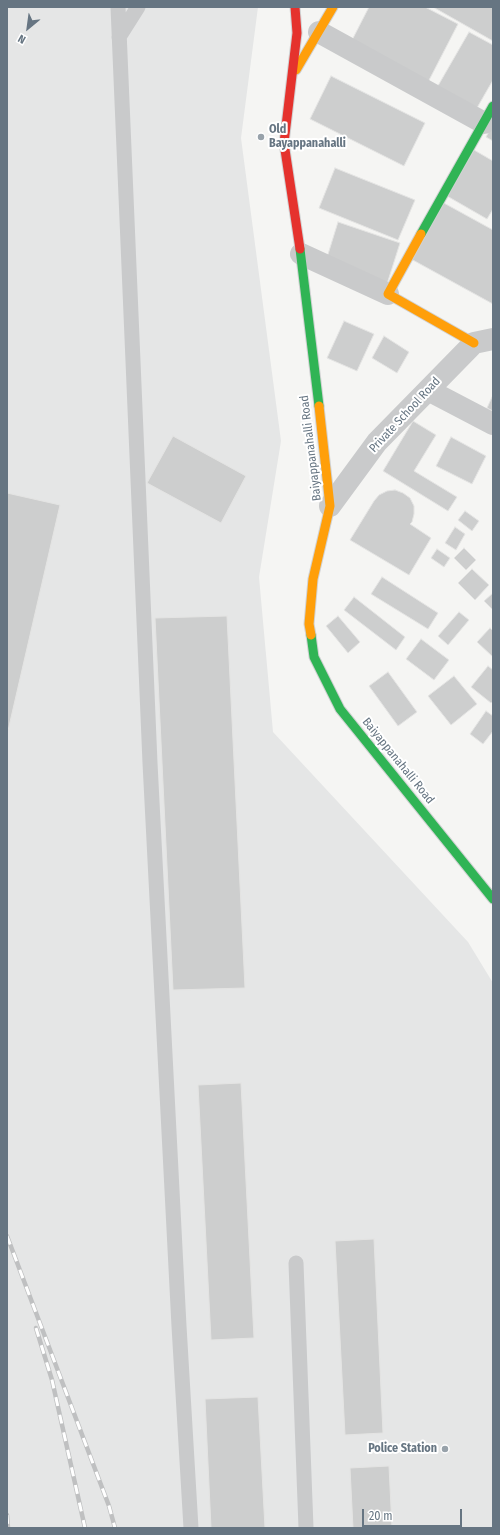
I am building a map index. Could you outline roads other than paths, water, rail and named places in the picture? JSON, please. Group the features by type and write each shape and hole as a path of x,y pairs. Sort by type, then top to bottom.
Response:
{"street":[{"name":"Baiyappanahalli Road","path":"295,7 297,33 284,143 301,254 330,506 313,579 309,624 314,657 340,709 493,899"},
{"path":"291,78 333,7"},
{"path":"318,32 488,115 388,294"},
{"path":"301,254 388,294 483,341"},
{"name":"Private School Road","path":"330,506 377,442 428,390 483,341"},
{"path":"428,390 493,424"}],"lane":[{"path":"118,7 149,755 191,1528"},
{"path":"119,37 138,7"},
{"path":"296,1263 306,1528"}],"railway":[{"path":"7,1236 109,1506 115,1528"},
{"path":"36,1328 52,1380 85,1528"},
{"path":"7,1515 8,1528"}],"place":[{"name":"Old Bayappanahalli","path":"261,137"},
{"name":"Police Station","path":"445,1449"}]}
